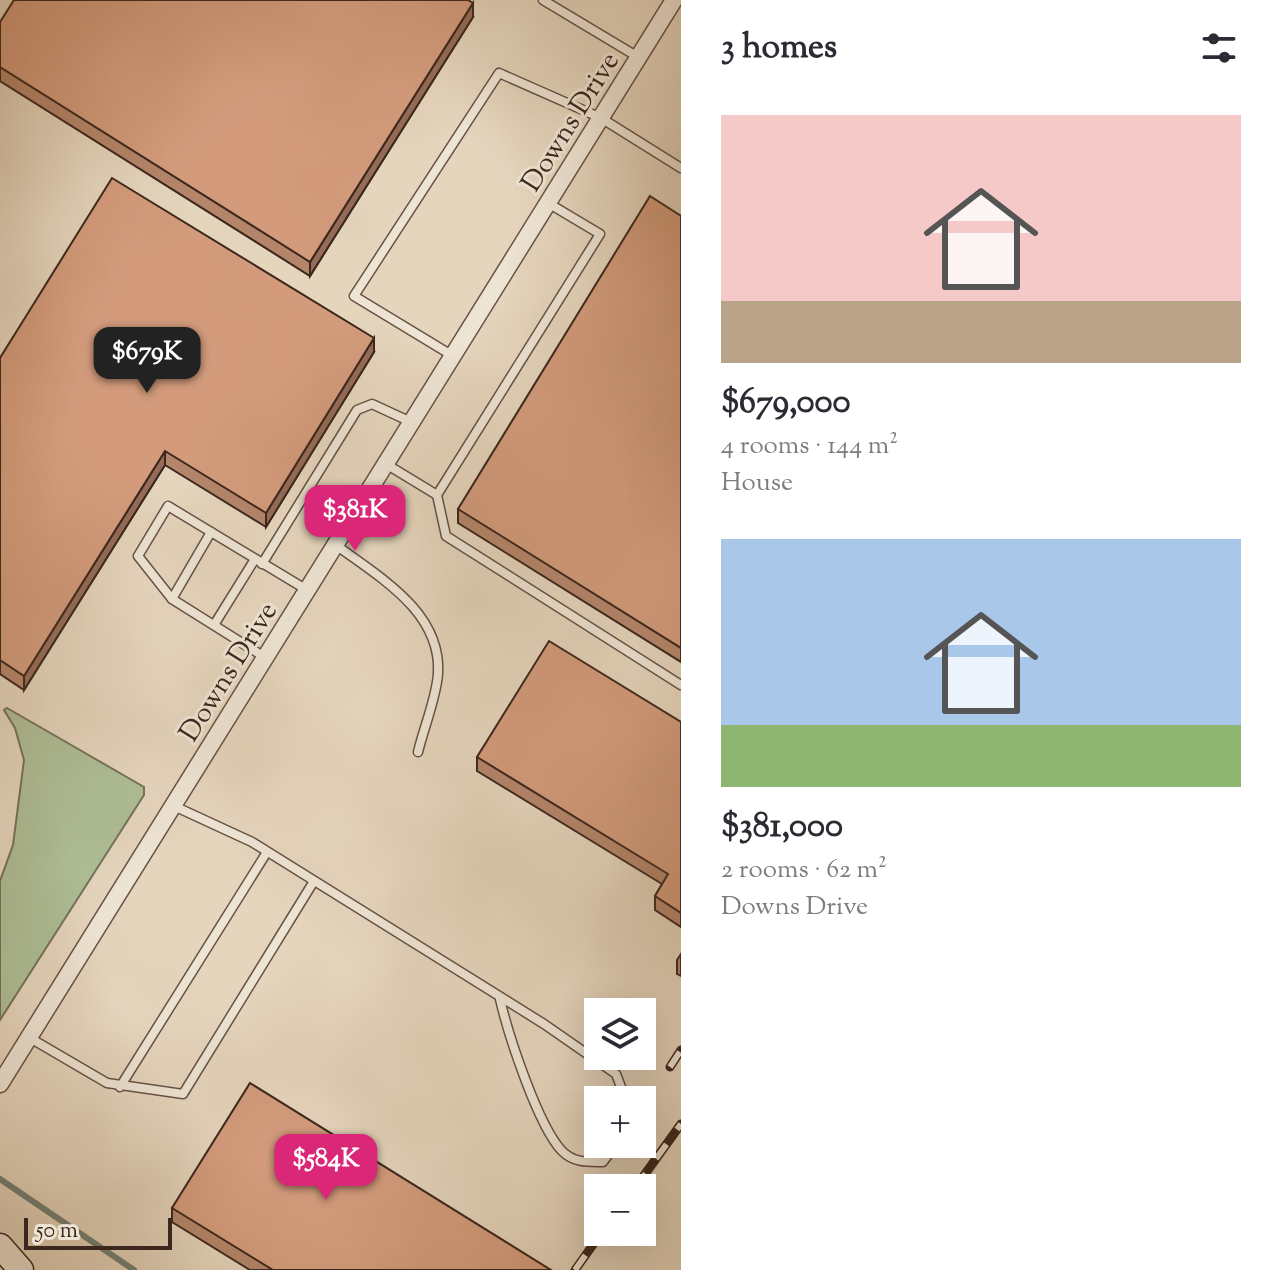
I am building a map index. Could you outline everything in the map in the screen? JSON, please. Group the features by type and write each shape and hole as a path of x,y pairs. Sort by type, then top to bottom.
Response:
{"street":[{"name":"Downs Drive","path":"0,1084 674,0"},
{"path":"0,1246 21,1270"}],"lane":[{"path":"543,0 638,58"},
{"path":"453,356 354,296 499,73 601,118 681,168"},
{"path":"548,203 600,234 437,495 446,536 681,685"},
{"path":"214,625 357,410 372,404 412,423"},
{"path":"386,464 437,495"},
{"path":"266,658 172,599 138,556 168,506 307,591"},
{"path":"172,599 211,532"},
{"path":"336,545 401,594 429,629 438,673 418,752"},
{"path":"174,806 267,852 544,1024 616,1074 621,1086"},
{"path":"120,1087 267,852"},
{"path":"30,1038 120,1087 183,1094 314,881"},
{"path":"500,999 506,1028 535,1098 562,1151 581,1163 603,1162 606,1158"}],"green space":[{"path":"7,708 144,787 144,795 0,1020 0,881 13,845 24,760 15,728 4,710"}],"building":[{"path":"14,0 468,0 473,3 310,262 0,67 0,22"},
{"path":"112,178 374,338 266,513 165,451 24,676 0,660 0,358"},
{"path":"650,196 681,216 681,648 458,509"},
{"path":"549,641 681,722 681,913 655,896 668,874 477,757"},
{"path":"250,1083 551,1270 273,1270 172,1208"}],"waterway":[{"path":"0,1179 134,1270"}],"railway":[{"path":"670,1067 681,1050"},
{"path":"645,1174 681,1124"},
{"path":"575,1270 592,1246"}]}
